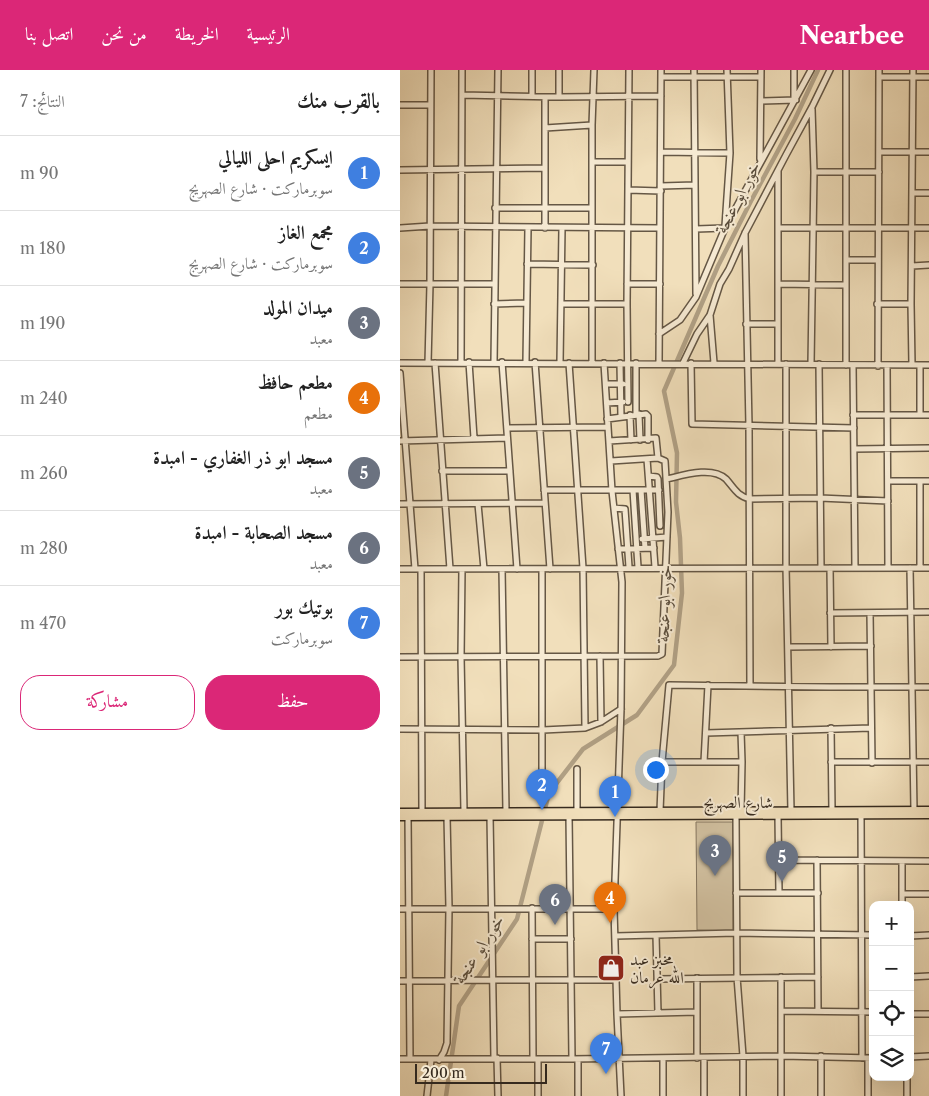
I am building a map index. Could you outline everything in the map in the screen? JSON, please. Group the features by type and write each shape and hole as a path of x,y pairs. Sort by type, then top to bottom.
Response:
{"main road":[{"name":"شارع الصهريج","path":"547,813 569,816 660,811 929,810"},
{"path":"400,812 506,811 547,813"},
{"name":"شارع الصهريج","path":"547,813 577,811 617,814 736,816 929,815"},
{"path":"400,817 490,816 538,813"}],"street":[{"path":"428,363 431,70"},
{"path":"461,363 462,70"},
{"path":"494,362 495,169 498,70"},
{"path":"532,70 532,96"},
{"path":"559,70 559,97"},
{"path":"592,363 592,125 594,70"},
{"path":"628,402 629,70"},
{"path":"659,363 661,70"},
{"path":"694,70 696,297"},
{"path":"725,228 730,153 727,70"},
{"path":"760,161 761,70"},
{"path":"794,70 795,100"},
{"path":"659,334 680,320 696,297 725,228 811,70"},
{"path":"680,363 710,315 720,284 830,70"},
{"path":"846,70 846,365"},
{"path":"878,366 879,70"},
{"path":"912,365 913,70"},
{"path":"661,77 761,77"},
{"path":"879,77 929,77"},
{"path":"462,95 544,97 661,96"},
{"path":"544,97 546,228"},
{"path":"761,101 795,100"},
{"path":"400,105 430,105"},
{"path":"811,364 814,172 812,107"},
{"path":"545,128 592,125"},
{"path":"661,152 730,153"},
{"path":"879,152 929,152"},
{"path":"592,162 628,162"},
{"path":"400,170 545,168"},
{"path":"778,171 778,364"},
{"path":"814,172 879,172"},
{"path":"628,190 695,185"},
{"path":"913,193 929,193"},
{"path":"495,208 592,208"},
{"path":"400,228 430,226 660,228"},
{"path":"526,362 528,228"},
{"path":"560,363 562,228"},
{"path":"696,229 725,228"},
{"path":"779,228 929,228"},
{"path":"745,233 750,498 750,685"},
{"path":"846,260 878,260"},
{"path":"527,264 593,265"},
{"path":"912,266 929,265"},
{"path":"400,284 494,284"},
{"path":"627,284 660,284"},
{"path":"778,284 846,285"},
{"path":"494,304 526,303"},
{"path":"561,304 627,304"},
{"path":"877,304 911,304"},
{"path":"710,315 714,363"},
{"path":"746,324 778,324"},
{"path":"469,362 474,438"},
{"path":"502,362 517,569"},
{"path":"400,363 535,362 929,365"},
{"path":"535,362 550,569"},
{"path":"435,363 450,569"},
{"path":"569,363 583,568 585,728"},
{"path":"604,363 612,491 622,582 621,709 614,909 621,1096"},
{"path":"620,363 621,417"},
{"path":"631,440 630,426 635,414 636,402 636,363"},
{"path":"691,363 692,424 854,428"},
{"path":"786,364 786,567 791,810"},
{"path":"819,364 821,568"},
{"path":"853,365 855,568"},
{"path":"920,365 920,415"},
{"path":"887,366 888,568"},
{"path":"400,373 403,441 418,569 421,657 422,812"},
{"path":"606,384 636,383"},
{"path":"607,402 636,402"},
{"path":"635,414 640,426 640,440"},
{"path":"607,419 635,414 647,415 648,440"},
{"path":"853,416 929,415"},
{"path":"630,426 648,426"},
{"path":"506,428 608,427"},
{"path":"403,441 507,438"},
{"path":"609,441 656,438 658,458"},
{"path":"854,449 929,448"},
{"path":"400,657 584,657 658,656 662,654 668,502 666,461 658,458 611,461"},
{"path":"647,459 655,567"},
{"path":"442,471 510,471"},
{"path":"668,479 701,473 716,474 727,481 739,495 750,498 820,498 888,501"},
{"path":"649,476 658,478 660,526"},
{"path":"888,481 929,481"},
{"path":"920,481 920,568"},
{"path":"544,490 659,490"},
{"path":"633,490 638,567"},
{"path":"641,490 645,548"},
{"path":"626,513 642,508 652,508 668,502"},
{"path":"400,504 545,503"},
{"path":"478,504 484,569"},
{"path":"614,508 624,508 626,513 629,567"},
{"path":"626,520 643,520"},
{"path":"616,528 667,526"},
{"path":"636,539 666,537"},
{"path":"618,549 654,548"},
{"path":"400,569 620,567 929,568"},
{"path":"830,568 831,647"},
{"path":"910,568 914,810"},
{"path":"462,569 464,811"},
{"path":"502,569 503,730 506,811"},
{"path":"542,569 542,778"},
{"path":"830,613 929,612"},
{"path":"870,613 872,763"},
{"path":"788,647 871,646"},
{"path":"600,656 601,722"},
{"path":"660,811 669,685 929,687"},
{"path":"704,762 708,685"},
{"path":"400,729 543,730 585,728 601,722 621,709"},
{"path":"831,728 832,810"},
{"path":"706,733 871,728"},
{"path":"741,732 742,811"},
{"path":"662,762 742,762"},
{"path":"832,762 929,762"},
{"path":"577,769 577,811"},
{"path":"861,815 862,1012 868,1058 868,1096"},
{"path":"440,1060 447,1043 449,908 447,816"},
{"path":"490,816 491,980 498,1096"},
{"path":"569,816 572,981 578,1096"},
{"path":"736,816 737,977 743,1056 743,1096"},
{"path":"778,816 779,893"},
{"path":"408,817 410,1059"},
{"path":"779,860 929,861"},
{"path":"817,860 818,1011"},
{"path":"902,861 902,901"},
{"path":"736,893 818,893"},
{"path":"902,894 929,894"},
{"path":"532,908 532,980 538,1096"},
{"path":"400,909 614,909"},
{"path":"615,936 736,933 869,935"},
{"path":"656,935 658,1012"},
{"path":"914,936 929,936"},
{"path":"532,939 571,938"},
{"path":"914,977 929,976"},
{"path":"781,977 781,1096"},
{"path":"657,978 818,977"},
{"path":"697,978 697,1058"},
{"path":"400,981 616,980"},
{"path":"781,1011 869,1012"},
{"path":"617,1014 697,1012"},
{"path":"914,1014 929,1014"},
{"path":"400,1059 704,1058 743,1056 868,1058"},
{"path":"821,1056 821,1096"},
{"path":"914,1057 929,1056"},
{"path":"663,1058 663,1096"},
{"path":"704,1058 704,1096"},
{"path":"427,1096 431,1060"},
{"path":"907,1081 907,1096"}],"shaded area":[{"path":"696,822 733,822 733,931 697,930"}],"waterway":[{"name":"خور ابو عنجة","path":"446,1096 459,1006 517,919 549,793 583,749 637,715 674,665 682,593 680,538 676,502 677,453 664,391 718,266 795,119 818,70"}],"place":[{"name":"مجمع الغاز","path":"542,810"},
{"name":"ايسكريم احلى الليالي","path":"615,817"},
{"name":"ميدان المولد","path":"715,876"},
{"name":"مسجد ابو ذر الغفاري - امبدة","path":"782,882"},
{"name":"مطعم حافظ","path":"610,923"},
{"name":"مسجد الصحابة - امبدة","path":"555,925"},
{"name":"مخبز عبد الله عرمان","path":"611,968"},
{"name":"بوتيك بور","path":"606,1074"}]}
